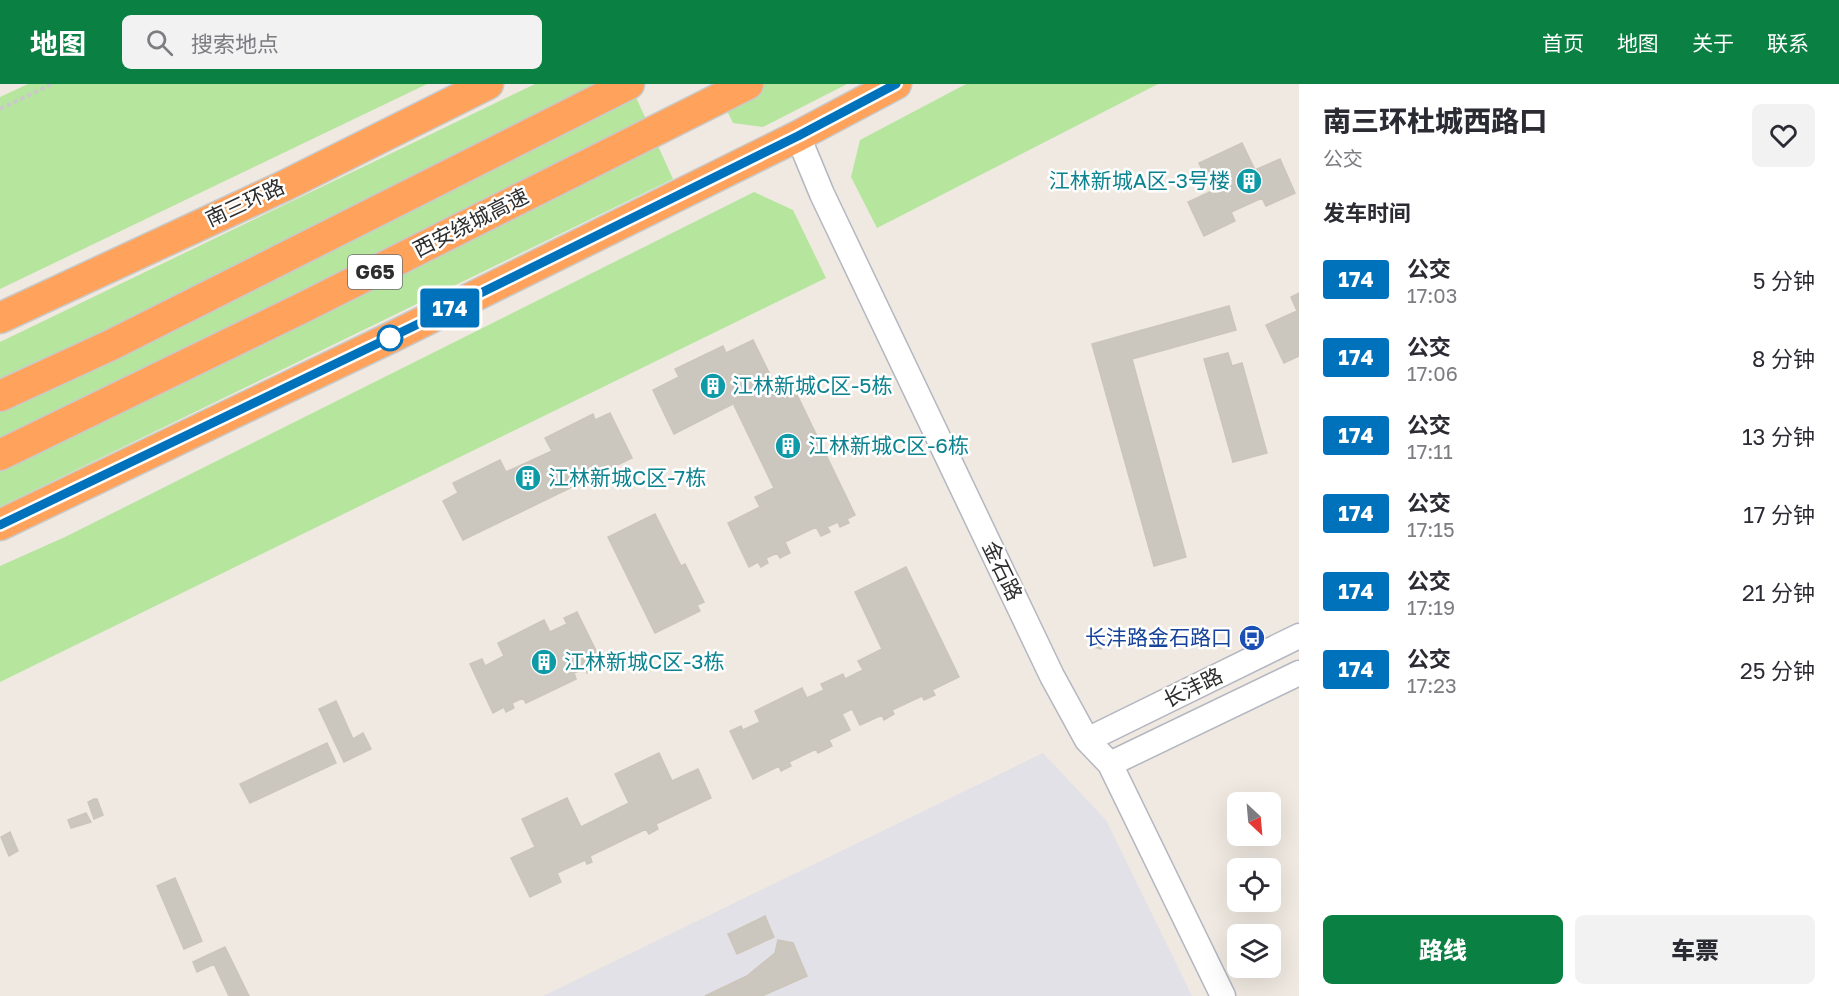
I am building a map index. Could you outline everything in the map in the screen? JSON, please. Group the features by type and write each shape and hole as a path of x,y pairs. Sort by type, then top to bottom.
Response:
{"highway":[{"name":"南三环路","path":"0,318 284,186 488,84"},
{"name":"G65","path":"0,396 111,345 629,84"},
{"name":"西安绕城高速","path":"0,455 304,307 748,84"},
{"path":"0,525 402,332 798,136 896,84"}],"street":[{"name":"金石路","path":"798,136 822,194 1052,676 1087,740 1110,764 1223,996"},
{"name":"长沣路","path":"1087,740 1299,636"},
{"name":"长沣路","path":"1110,764 1299,673"}],"path":[{"path":"0,109 52,84"}],"shaded area":[{"path":"1043,753 1106,820 1192,996 543,996"}],"green space":[{"path":"28,84 427,84 0,289 0,97"},
{"path":"535,84 630,84 673,179 0,507 0,342"},
{"path":"714,84 847,84 763,127 733,123"},
{"path":"966,84 1158,84 877,228 851,177 860,140"},
{"path":"754,192 793,210 826,278 0,682 0,566 65,537"}],"building":[{"name":"江林新城A区-3号楼","path":"1242,143 1255,170 1280,159 1295,193 1266,206 1262,198 1231,212 1235,221 1204,236 1188,202 1212,191 1199,163"},
{"path":"1299,293 1299,356 1284,363 1266,325 1297,311 1291,297"},
{"path":"1229,306 1236,330 1132,359 1186,557 1154,566 1092,344"},
{"name":"江林新城C区-5栋","path":"753,340 774,383 674,434 653,390 679,377 675,369 723,346 726,353"},
{"path":"1228,353 1232,366 1242,363 1267,453 1233,462 1204,359"},
{"name":"江林新城C区-6栋","path":"788,376 855,515 847,519 849,523 840,527 838,522 827,527 830,532 821,536 816,527 785,542 790,553 780,558 777,553 766,558 768,563 761,567 758,562 749,567 728,523 760,507 755,497 774,488 733,403"},
{"name":"江林新城C区-7栋","path":"610,413 632,458 463,540 443,501 458,493 453,483 500,460 506,472 552,451 545,438 593,414 595,420"},
{"path":"655,514 681,566 685,564 704,602 697,605 700,611 655,633 608,537"},
{"path":"906,567 959,677 932,690 935,695 924,700 922,696 892,710 894,714 884,720 882,715 860,725 852,709 842,714 850,730 829,740 832,746 818,753 816,749 789,762 791,766 781,771 779,766 753,779 730,731 741,726 743,730 760,722 755,711 802,688 807,698 824,690 821,684 843,674 845,679 863,670 858,661 882,649 855,592"},
{"name":"江林新城C区-3栋","path":"577,612 601,661 592,665 594,670 587,673 585,668 574,673 576,679 526,703 523,698 512,703 514,708 506,712 504,707 493,713 470,664 482,659 485,666 504,656 498,643 544,620 550,632 567,624 564,618"},
{"path":"1094,636 1104,638 1101,649 1091,646"},
{"path":"336,701 353,739 363,733 371,749 344,762 319,709"},
{"path":"327,743 336,763 250,803 240,784"},
{"path":"659,753 672,781 698,769 711,798 656,824 658,829 649,834 646,829 590,856 592,862 587,864 585,860 557,873 561,882 530,897 511,858 535,847 522,819 567,798 581,827 629,803 615,774"},
{"path":"97,799 103,815 94,819 88,802"},
{"path":"86,813 91,822 71,828 68,820"},
{"path":"10,832 18,851 9,856 1,837"},
{"path":"175,878 202,941 184,949 157,886"},
{"path":"765,916 774,937 737,954 728,934"},
{"path":"778,940 793,943 807,976 762,996 705,996 747,976 775,953"},
{"path":"225,947 249,996 229,996 214,964 197,972 193,962"}],"bus line":[{"name":"174","path":"0,525 412,327 798,136 896,84"}],"place":[{"name":"江林新城A区-3号楼","path":"1249,181"},
{"name":"江林新城C区-5栋","path":"713,386"},
{"name":"江林新城C区-6栋","path":"788,446"},
{"name":"江林新城C区-7栋","path":"528,478"},
{"name":"长沣路金石路口","path":"1252,638"},
{"name":"江林新城C区-3栋","path":"544,662"}]}
